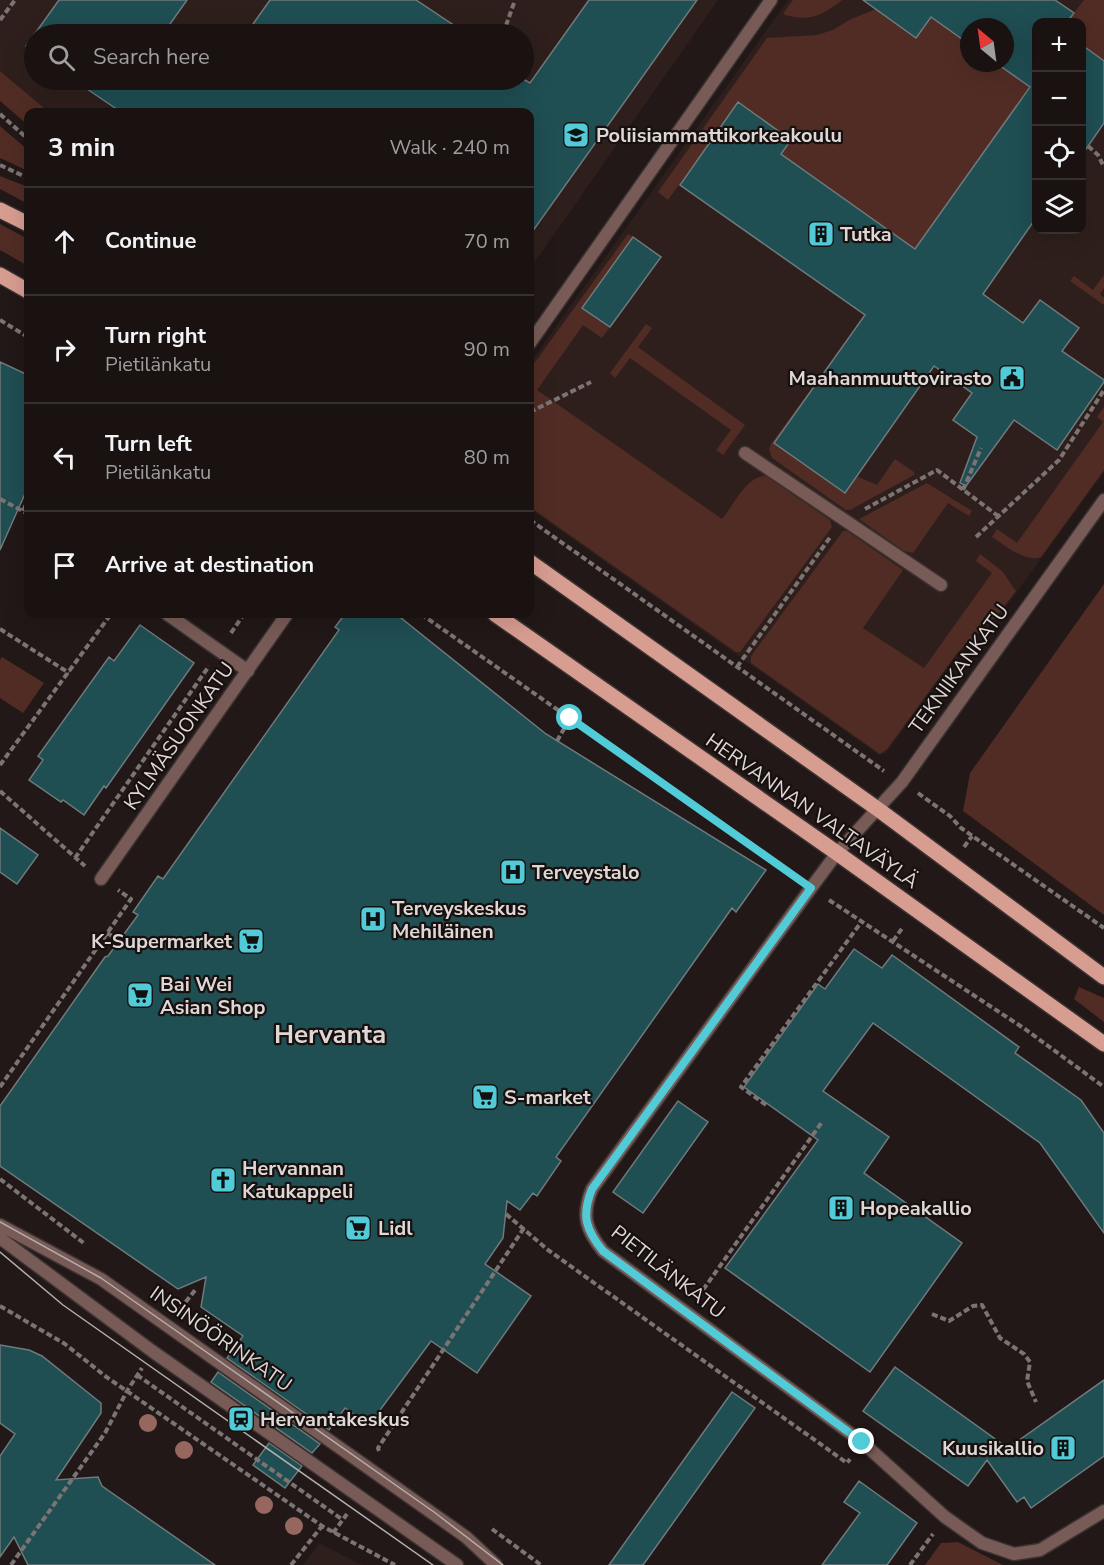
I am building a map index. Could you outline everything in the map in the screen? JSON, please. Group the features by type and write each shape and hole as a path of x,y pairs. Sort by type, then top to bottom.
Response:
{"main road":[{"path":"0,210 24,222"},
{"path":"0,275 24,289"},
{"name":"HERVANNAN VALTAVÄYLÄ","path":"534,565 879,810 1104,977"},
{"name":"HERVANNAN VALTAVÄYLÄ","path":"501,618 837,853 1104,1044"}],"street":[{"path":"534,337 771,0"},
{"path":"744,453 941,585"},
{"name":"TEKNIIKANKATU","path":"837,853 879,810 902,782 1104,500"},
{"path":"173,618 248,671"},
{"name":"KYLMÄSUONKATU","path":"101,879 284,618"},
{"name":"PIETILÄNKATU","path":"837,853 592,1189 586,1204 588,1228 603,1251 862,1442 945,1517 982,1543 1014,1554 1040,1550 1104,1511"},
{"name":"INSINÖÖRINKATU","path":"0,1225 101,1279 466,1537 496,1565"},
{"path":"0,1238 152,1352 457,1565"}],"path":[{"path":"0,20 15,0"},
{"path":"507,24 515,0"},
{"path":"0,114 24,135"},
{"path":"1088,146 1098,155 1104,167"},
{"path":"0,165 24,175"},
{"path":"0,320 24,335"},
{"path":"534,410 591,382"},
{"path":"976,537 1059,460 1104,390"},
{"path":"963,490 981,448"},
{"path":"0,499 23,511"},
{"path":"534,523 868,760"},
{"path":"0,765 108,618"},
{"path":"75,858 241,618"},
{"path":"427,618 811,888 1025,1029 1104,1087"},
{"path":"0,628 69,673"},
{"path":"556,741 570,718"},
{"path":"0,791 75,858 131,899 0,1087"},
{"path":"950,816 972,836 1104,928"},
{"path":"951,864 972,836"},
{"path":"893,941 915,910"},
{"path":"766,1106 741,1088 862,921"},
{"path":"107,933 127,945"},
{"path":"670,1336 822,1122"},
{"path":"506,1214 548,1250 847,1463"},
{"path":"378,1448 524,1228"},
{"path":"169,1327 196,1289"},
{"path":"932,1314 949,1321 973,1306 982,1305 1000,1338 1024,1354 1030,1362 1027,1381 1036,1402"},
{"path":"0,1306 65,1344 127,1391 322,1527 395,1565"},
{"path":"11,1565 105,1433 127,1391 152,1352"},
{"path":"137,1375 343,1520"},
{"path":"910,1565 945,1517"},
{"path":"291,1565 322,1527"}],"shaded area":[{"name":"Poliisiammattikorkeakoulu","path":"0,0 718,0 534,263 534,108 44,108 0,71"},
{"path":"788,0 1104,0 1104,472 1000,615 958,654 886,753 879,755 534,512 534,357"},
{"path":"793,0 842,0 815,16 800,18 783,14"},
{"path":"1084,0 1104,0 1104,61 1086,48 1086,18 1070,18"},
{"path":"876,9 931,17 960,38 960,72 1009,72 1030,87 915,249 781,154 738,103 668,200 658,192 767,38 817,35 833,30 849,20"},
{"path":"0,71 44,108 24,108 24,122 0,101"},
{"path":"0,126 24,147 24,169 0,158"},
{"path":"0,176 24,185 24,202 0,189"},
{"path":"0,224 24,237 24,264 0,250"},
{"path":"628,234 633,237 583,307 610,327 602,338 583,325 537,390 722,519 741,492 753,480 766,476 830,520 832,527 740,652 736,652 534,510 534,363"},
{"path":"1104,275 1104,288 1100,294 1104,298 1104,305 1070,281 1074,276 1093,290"},
{"path":"865,315 774,443 844,493 856,476 877,485 895,459 914,472 914,475 850,510 846,510 772,458 769,450 771,444"},
{"path":"646,324 652,328 638,347 745,425 723,455 716,450 731,430 630,358 615,378 610,373"},
{"path":"1104,407 1104,470 1041,557 1028,558 992,537 997,529 1017,543 1103,422 1097,417"},
{"path":"927,483 972,511 969,516 948,503 913,553 904,551 859,519"},
{"path":"843,531 847,531 903,570 863,628 924,668 992,573 976,561 980,554 1002,571 1016,591 998,614 957,653 887,749 880,754 751,663 751,656"},
{"path":"1104,584 1104,915 963,811 970,773"},
{"path":"2,657 44,683 23,713 0,698 0,660"},
{"path":"1079,987 1104,998 1104,1022 1074,999"},
{"path":"958,1542 1003,1565 925,1565 941,1543"},
{"path":"319,1543 362,1565 303,1565"}],"building":[{"path":"59,0 187,0 170,24 42,24"},
{"path":"270,0 416,0 452,24 253,24"},
{"path":"589,0 697,0 534,229 534,108 115,108 89,90 534,90 534,77"},
{"name":"Tutka","path":"863,0 1055,0 1074,13 1070,18 1032,18 1032,224 983,294 1023,323 1040,300 1079,328 1062,351 1104,382 1057,450 1014,420 966,486 960,483 977,437 953,420 972,393 934,366 845,493 774,443 865,315 680,185 738,102 791,140 781,154 915,249 1030,87 1009,72 1014,72 1014,18 960,18 960,38 931,17 916,38"},
{"path":"1086,48 1104,61 1104,123 1086,149"},
{"path":"633,237 661,257 610,327 582,308"},
{"path":"0,362 24,373 24,496 0,550"},
{"path":"342,618 401,618 546,734 766,870 736,912 732,908 556,1157 561,1161 537,1196 533,1193 520,1210 507,1201 503,1238 485,1264 531,1296 477,1373 431,1341 369,1425 345,1408 329,1430 227,1358 243,1336 201,1307 206,1277 178,1289 0,1166 0,1106 105,957 138,915 133,912 158,876 163,879 339,630 335,627"},
{"path":"140,625 194,663 106,788 104,786 84,815 29,780 43,760 38,756 109,657 114,661"},
{"path":"0,828 38,855 17,884 0,872"},
{"path":"854,949 882,968 892,955 1019,1047 1015,1053 1081,1100 1104,1133 1104,1233 1040,1143 873,1023 823,1091 889,1137 864,1173 962,1243 870,1372 725,1268 818,1140 744,1087 818,984 825,989"},
{"path":"678,1101 708,1122 643,1213 613,1192"},
{"path":"0,1345 29,1350 42,1356 101,1403 101,1413 56,1480 98,1477 102,1486 215,1565 28,1565 14,1537 0,1557 0,1456 15,1434 0,1423"},
{"path":"895,1367 1008,1448 1104,1380 1104,1456 1031,1508 1024,1497 1017,1502 987,1460 968,1486 863,1411"},
{"path":"218,1372 320,1444 312,1453 211,1382"},
{"path":"732,1392 755,1408 643,1565 609,1565"},
{"path":"269,1443 302,1466 285,1488 253,1465"},
{"path":"859,1481 917,1523 887,1565 822,1565 860,1513 844,1502"}],"tram line":[{"path":"0,1222 101,1278 434,1512 503,1565"},
{"path":"0,1252 63,1305 433,1565"}],"place":[{"name":"Poliisiammattikorkeakoulu","path":"576,135"},
{"name":"Tutka","path":"821,234"},
{"name":"Maahanmuuttovirasto","path":"1012,378"},
{"name":"Terveystalo","path":"513,872"},
{"name":"Terveyskeskus Mehiläinen","path":"373,919"},
{"name":"K-Supermarket","path":"251,941"},
{"name":"Bai Wei Asian Shop","path":"140,995"},
{"name":"S-market","path":"485,1097"},
{"name":"Hervannan Katukappeli","path":"223,1180"},
{"name":"Hopeakallio","path":"841,1208"},
{"name":"Lidl","path":"358,1228"},
{"name":"Hervantakeskus","path":"241,1419"},
{"name":"Kuusikallio","path":"1063,1448"}],"district":[{"name":"Hervanta","path":"330,1034"}],"route":[{"path":"570,718 811,888 592,1189 586,1204 588,1228 593,1239 603,1251 862,1442"}]}
